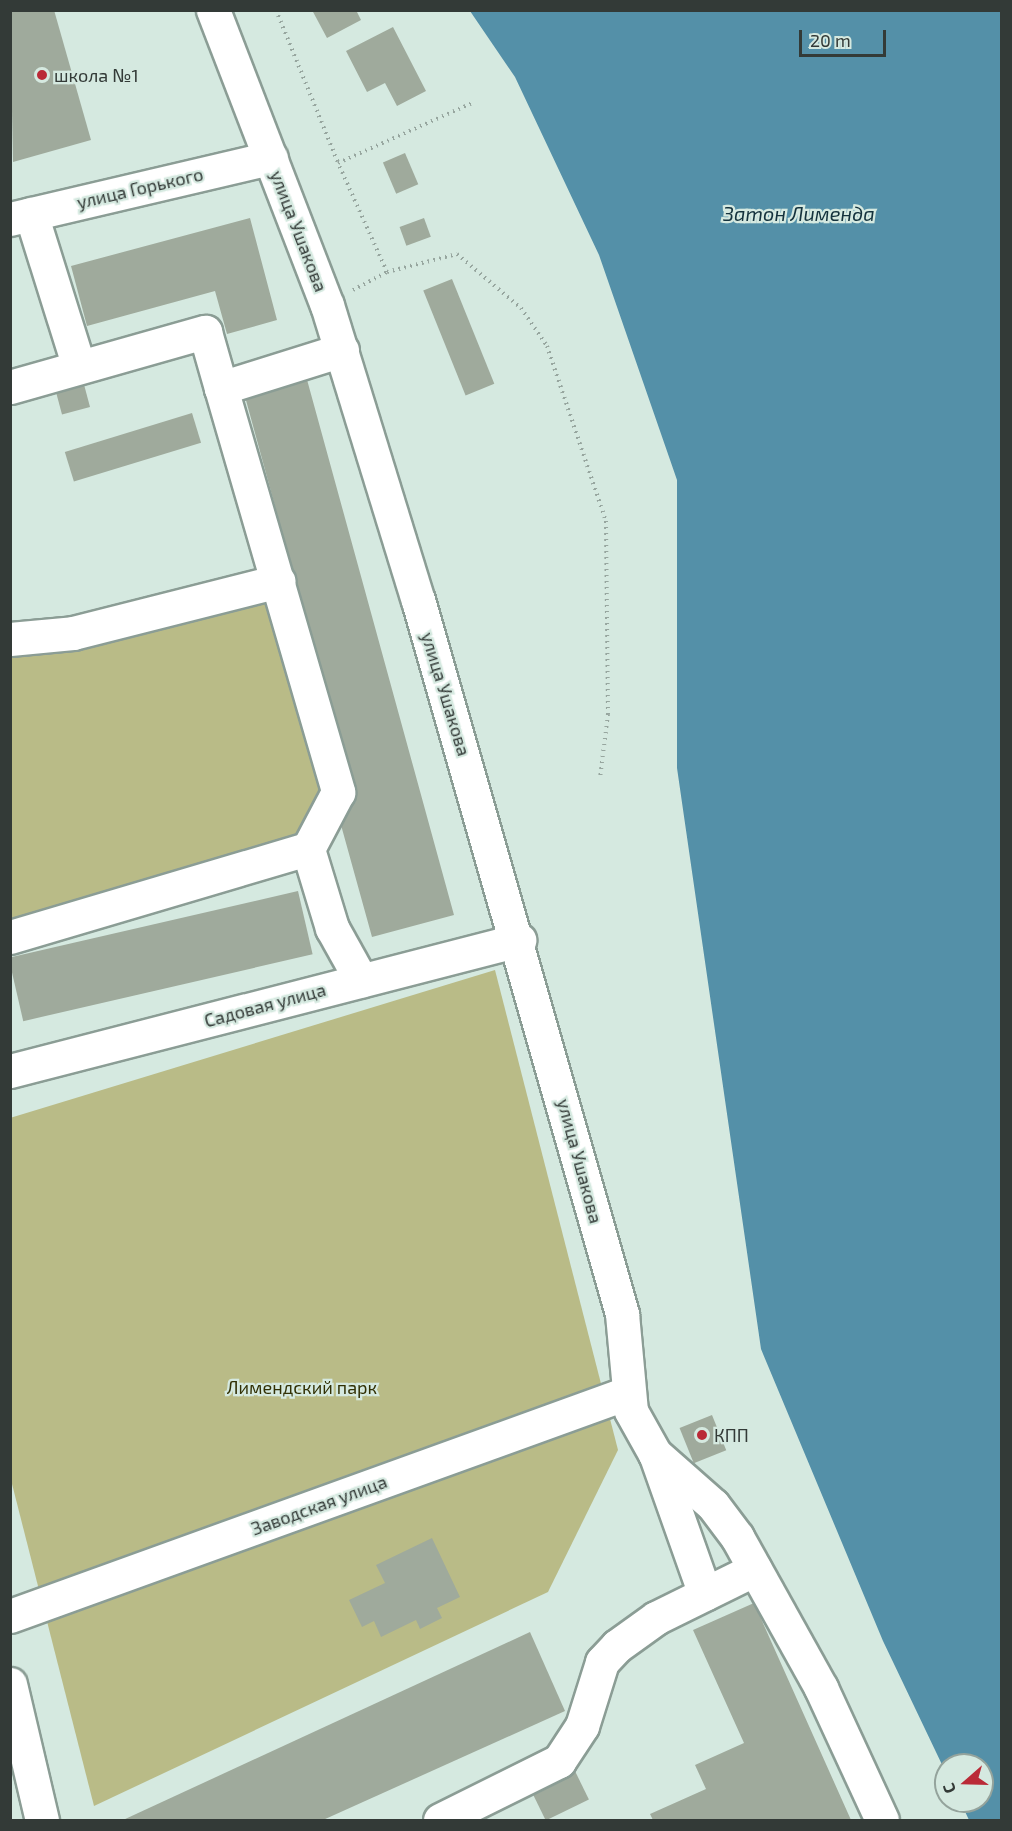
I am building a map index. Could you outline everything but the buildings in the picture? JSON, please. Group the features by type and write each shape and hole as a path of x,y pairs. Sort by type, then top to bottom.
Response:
{"street":[{"name":"улица Ушакова","path":"213,10 327,304 342,350 519,940 622,1314 627,1393 637,1426 655,1454"},
{"name":"улица Горького","path":"21,217 271,158"},
{"path":"21,217 79,368"},
{"path":"10,387 205,332 279,581 338,792 309,849 332,928 362,980"},
{"path":"221,388 342,350"},
{"path":"10,639 73,633 279,581"},
{"path":"10,937 309,849"},
{"name":"Садовая улица","path":"10,1071 519,940"},
{"name":"Заводская улица","path":"10,1616 627,1393"},
{"path":"655,1454 723,1517 755,1569 821,1688 882,1821"},
{"path":"655,1454 705,1594"},
{"path":"440,1821 559,1761 582,1726 602,1662 656,1618 755,1569"},
{"path":"10,1684 42,1821"}],"path":[{"path":"276,10 338,163 387,272"},
{"path":"338,163 472,103"},
{"path":"327,304 387,272 457,254 521,308 548,346 606,521 608,714 600,778"}],"green space":[{"path":"273,594 329,779 327,827 11,923 10,653"},
{"name":"Лимендский парк","path":"495,970 618,1450 548,1592 94,1806 11,1480 10,1118"}],"water":[{"name":"Затон Лименда","path":"470,11 1001,11 1001,1820 969,1820 966,1813 994,1813 994,1753 936,1753 883,1641 761,1349 677,768 677,480 599,255 515,77"}],"place":[{"name":"школа №1","path":"42,75"},
{"name":"КПП","path":"702,1435"}]}
